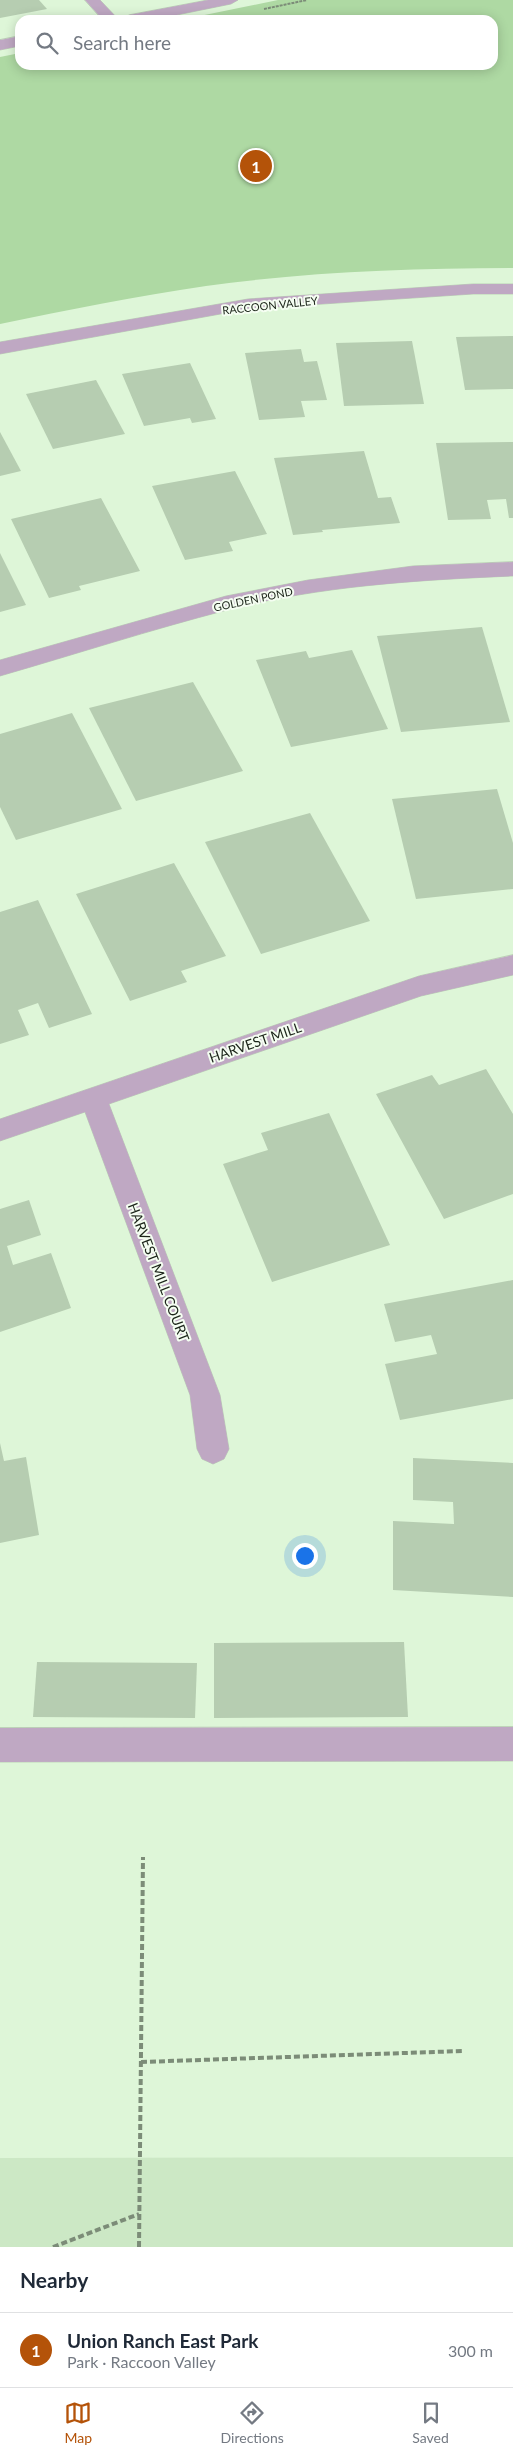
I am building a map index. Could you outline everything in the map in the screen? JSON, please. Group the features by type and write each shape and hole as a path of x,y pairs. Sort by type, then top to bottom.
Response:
{"street":[{"path":"92,0 106,15"},
{"path":"154,15 231,0"},
{"path":"0,45 15,42"},
{"name":"RACCOON VALLEY","path":"0,348 248,304 473,289 513,289"},
{"name":"GOLDEN POND","path":"0,668 226,603 308,588 413,573 513,569"},
{"name":"HARVEST MILL","path":"0,1130 419,986 513,965"},
{"name":"HARVEST MILL COURT","path":"93,1098 205,1395 213,1449"},
{"path":"0,1745 513,1744"}],"path":[{"path":"139,2247 143,1857"},
{"path":"141,2062 463,2051"},
{"path":"53,2247 139,2214"}],"shaded area":[{"path":"278,0 513,0 513,268 359,272 244,281 154,294 0,324 0,57 15,54 15,70 498,70 498,15 204,15"},
{"path":"513,2157 513,2247 0,2247 0,2158"}],"building":[{"path":"0,0 39,0 47,9 15,15 0,18"},
{"path":"513,336 513,389 465,390 456,337"},
{"path":"412,341 424,404 344,406 336,343"},
{"path":"301,349 304,362 317,361 327,400 301,401 305,417 259,420 245,353"},
{"path":"190,363 216,419 192,423 190,418 144,426 122,374"},
{"path":"96,380 125,434 53,449 26,394"},
{"path":"0,432 21,471 0,476"},
{"path":"513,442 513,518 509,518 506,499 487,500 491,519 448,520 436,443"},
{"path":"364,451 378,498 391,497 400,523 322,530 323,532 293,535 274,458"},
{"path":"235,471 267,534 229,542 233,551 185,560 152,486"},
{"path":"101,498 140,571 79,586 81,590 49,598 11,519"},
{"path":"0,553 26,605 0,612"},
{"path":"482,627 510,722 401,732 377,636"},
{"path":"352,650 388,729 291,747 256,660 306,651 309,658"},
{"path":"193,682 243,771 136,801 89,708"},
{"path":"72,713 122,809 16,840 0,807 0,734"},
{"path":"497,789 513,843 513,889 416,899 392,799"},
{"path":"310,813 370,921 261,954 205,842"},
{"path":"174,863 226,956 181,971 187,982 130,1001 76,894"},
{"path":"38,900 92,1014 49,1028 38,1003 18,1010 29,1035 0,1044 0,912"},
{"path":"486,1069 513,1114 513,1194 444,1219 376,1094 432,1075 439,1085"},
{"path":"329,1113 390,1245 272,1282 223,1164 268,1150 261,1133"},
{"path":"29,1200 41,1235 7,1246 13,1265 51,1253 71,1308 0,1332 0,1209"},
{"path":"513,1280 513,1399 400,1420 385,1364 437,1354 431,1335 395,1342 384,1304"},
{"path":"0,1443 4,1461 26,1457 39,1535 0,1543"},
{"path":"413,1458 513,1463 513,1597 393,1590 393,1521 454,1524 453,1502 413,1500"},
{"path":"404,1642 408,1717 214,1718 214,1643"},
{"path":"37,1662 197,1663 195,1718 33,1717"}],"place":[{"name":"Union Ranch East Park","path":"256,166"}]}
